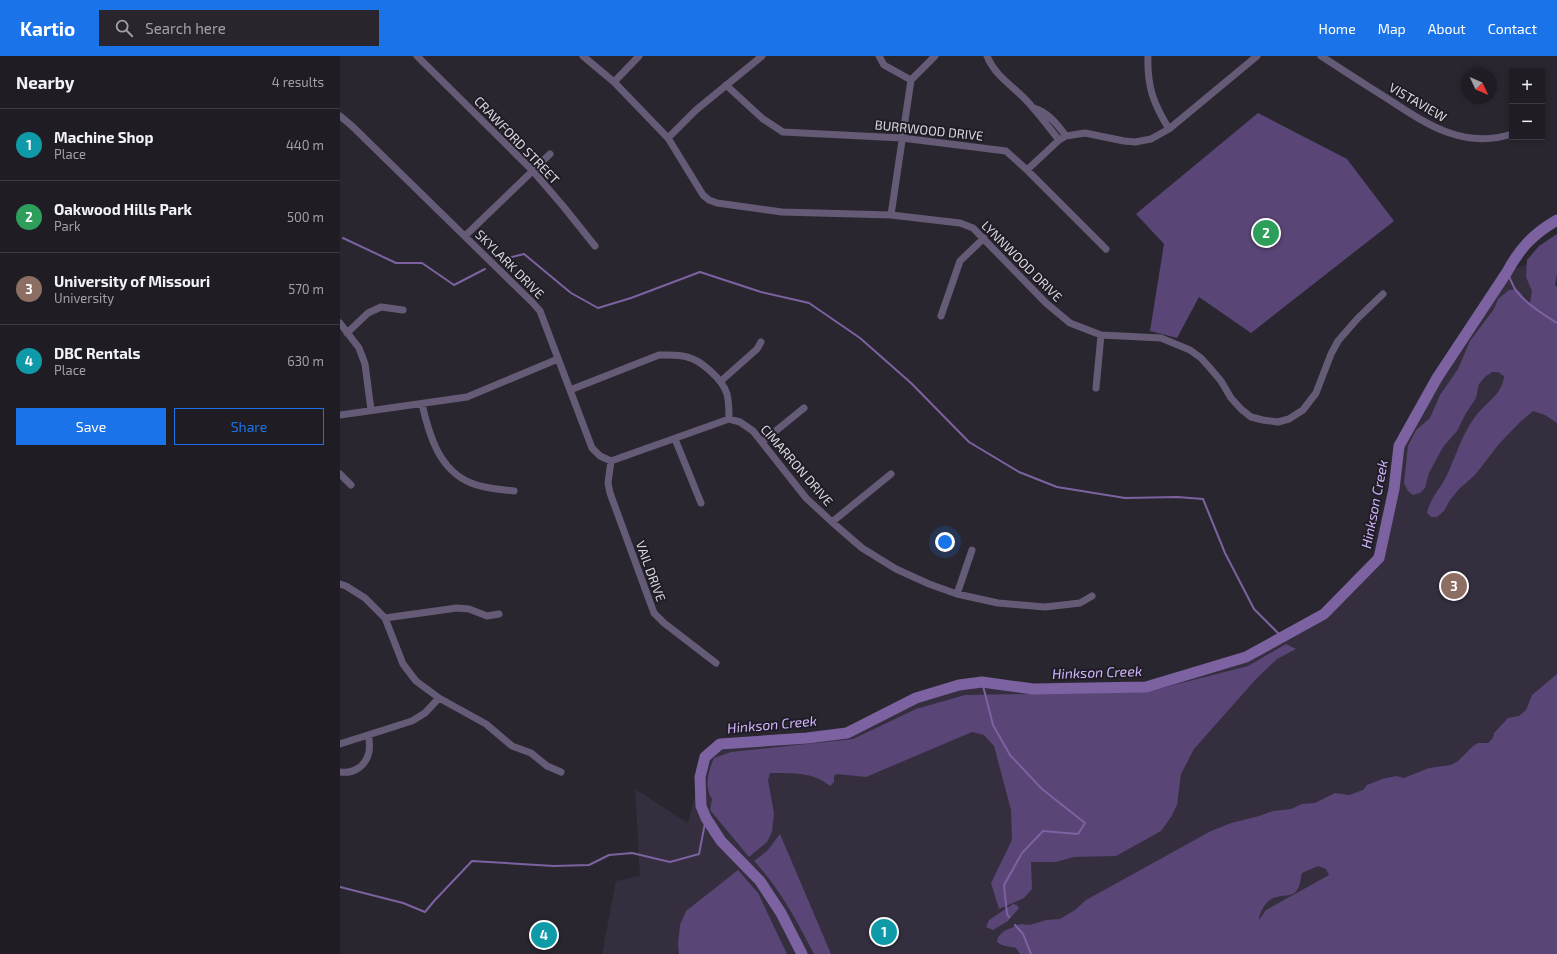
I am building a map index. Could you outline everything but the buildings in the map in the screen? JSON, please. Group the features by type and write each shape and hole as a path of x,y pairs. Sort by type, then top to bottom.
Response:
{"street":[{"name":"CRAWFORD STREET","path":"417,56 532,170 595,246"},
{"name":"LYNNWOOD DRIVE","path":"583,56 614,82 668,138 703,195 708,200 717,203 782,212 891,215 960,223 973,228 1051,307 1070,323 1101,334 1161,338 1190,350 1210,368 1221,381 1231,398 1251,417 1278,422 1294,416 1303,410 1310,403 1316,393 1338,341 1358,318 1383,294"},
{"path":"614,82 639,56"},
{"path":"668,138 696,110 762,56"},
{"path":"879,56 884,65 911,80"},
{"path":"891,215 911,80 935,56"},
{"path":"987,56 997,73 1033,108 1037,115 1059,140"},
{"path":"1148,56 1150,88 1156,109 1168,129"},
{"path":"1027,170 1059,140 1066,136 1085,133 1135,142 1151,139 1168,129 1257,56"},
{"name":"VISTAVIEW","path":"1321,56 1426,124 1446,132 1468,138 1487,139 1509,135"},
{"name":"BURRWOOD DRIVE","path":"726,85 763,119 783,132 902,138 1006,151 1106,249"},
{"path":"1033,108 1040,110 1050,117 1066,136"},
{"name":"SKYLARK DRIVE","path":"340,116 465,236 540,311 592,448 600,456 611,461"},
{"path":"465,236 550,154"},
{"path":"941,316 960,261 984,238"},
{"path":"347,332 368,313 381,307 403,310"},
{"path":"340,323 359,348 365,364 371,410"},
{"path":"1096,388 1101,334"},
{"path":"721,382 757,350 761,342"},
{"path":"570,390 659,355 674,354 689,357 705,367 721,382 727,395 729,419 611,461"},
{"path":"340,415 467,397 558,359"},
{"path":"422,404 433,444 442,459 454,472 471,483 489,488 514,491"},
{"path":"762,442 804,408"},
{"name":"CIMARRON DRIVE","path":"729,419 740,422 753,431 806,498 832,522 862,548 896,569 929,584 957,594 998,603 1045,607 1080,603 1092,596"},
{"path":"675,439 701,503"},
{"name":"VAIL DRIVE","path":"611,461 608,483 610,493 654,613 664,623 716,663"},
{"path":"340,474 351,485"},
{"path":"832,522 891,474"},
{"path":"957,594 972,550"},
{"path":"340,584 365,598 385,618 403,664 416,681 439,698 486,724 512,746 531,753 547,766 561,772"},
{"path":"385,618 457,608 469,609 487,616 499,614"},
{"path":"340,744 369,736 412,721 425,714 439,698"},
{"path":"340,772 348,773 357,769 365,762 369,752 369,736"}],"shaded area":[{"path":"1258,113 1347,159 1394,221 1251,333 1199,297 1177,338 1150,331 1164,244 1136,214"},
{"path":"1557,234 1557,274 1555,285 1557,287 1557,423 1545,415 1533,411 1499,444 1475,475 1459,489 1450,500 1444,511 1437,517 1431,517 1427,513 1428,508 1447,475 1466,431 1479,412 1497,393 1503,382 1504,376 1498,372 1492,372 1479,384 1476,398 1457,431 1443,447 1429,473 1425,488 1420,493 1413,495 1408,491 1404,483 1408,446 1416,430 1430,418 1440,395 1458,369 1470,341 1494,309 1498,299 1509,290 1516,289 1530,303 1532,291 1526,277 1527,260 1539,246"},
{"path":"1557,253 1557,954 602,954 616,881 640,876 635,789 688,823 705,757 720,744 807,738 847,733 916,698 959,685 982,682 1033,689 1146,687 1246,657 1324,614 1378,558 1399,446 1437,378 1507,272"},
{"path":"1286,644 1296,649 1277,659 1256,679 1194,749 1181,774 1177,805 1161,831 1116,856 1074,857 1056,862 1031,862 1032,889 1024,898 999,909 991,883 1012,840 1011,810 994,746 984,735 972,732 866,777 837,774 834,776 834,782 830,786 816,778 802,774 770,773 768,780 774,813 772,832 767,842 749,857 710,810 712,799 708,789 708,779 712,763 714,758 731,752 853,739 916,709 965,695 1146,692 1248,666"},
{"path":"1557,674 1557,954 1020,954 1016,948 1004,946 997,942 998,937 1004,931 1020,924 1030,925 1046,920 1060,919 1075,910 1086,900 1211,831 1231,823 1273,811 1291,809 1302,804 1315,803 1335,793 1349,795 1363,790 1367,785 1382,779 1396,776 1404,778 1429,768 1451,765 1458,761 1478,743 1488,743 1493,738 1494,733 1508,718 1519,716 1526,710 1532,695","holes":["1318,866 1326,869 1329,875 1266,910 1259,920 1261,912 1267,902 1277,897 1290,895 1297,890 1302,873"]},
{"path":"780,834 831,954 814,954 794,917 772,882 754,861 767,851"},
{"path":"738,870 758,893 787,954 679,954 678,944 680,925 686,911"},
{"path":"1013,904 1017,905 1019,908 1008,921 993,930 986,927 989,920"}],"waterway":[{"name":"Hinkson Creek","path":"802,954 781,913 760,881 721,841 706,818 701,806 700,777 705,757 720,744 807,738 847,733 916,698 959,685 982,682 1033,689 1146,687 1246,657 1324,614 1379,558 1394,489 1399,446 1437,378 1522,249 1534,236 1557,220"},
{"path":"343,238 396,263 422,263 454,285 485,269"},
{"path":"504,259 524,254 571,293 598,308 631,298 700,272 761,292 809,303 860,338 911,383 969,442 1019,472 1057,487 1125,498 1177,497 1203,499 1225,553 1254,609 1282,637"},
{"path":"1507,272 1515,289 1523,299 1557,323"},
{"path":"982,682 993,725 1010,755 1042,789 1085,823 1078,834 1043,831 1022,853 1004,885 1007,914 1009,917"},
{"path":"340,887 403,903 425,912 472,861 554,866 589,865 609,855 632,853 670,862 699,854 706,818"},
{"path":"1015,925 1023,934 1031,954"}],"place":[{"name":"Oakwood Hills Park","path":"1266,233"},
{"name":"University of Missouri","path":"1454,586"},
{"name":"Machine Shop","path":"884,932"},
{"name":"DBC Rentals","path":"544,935"}]}
